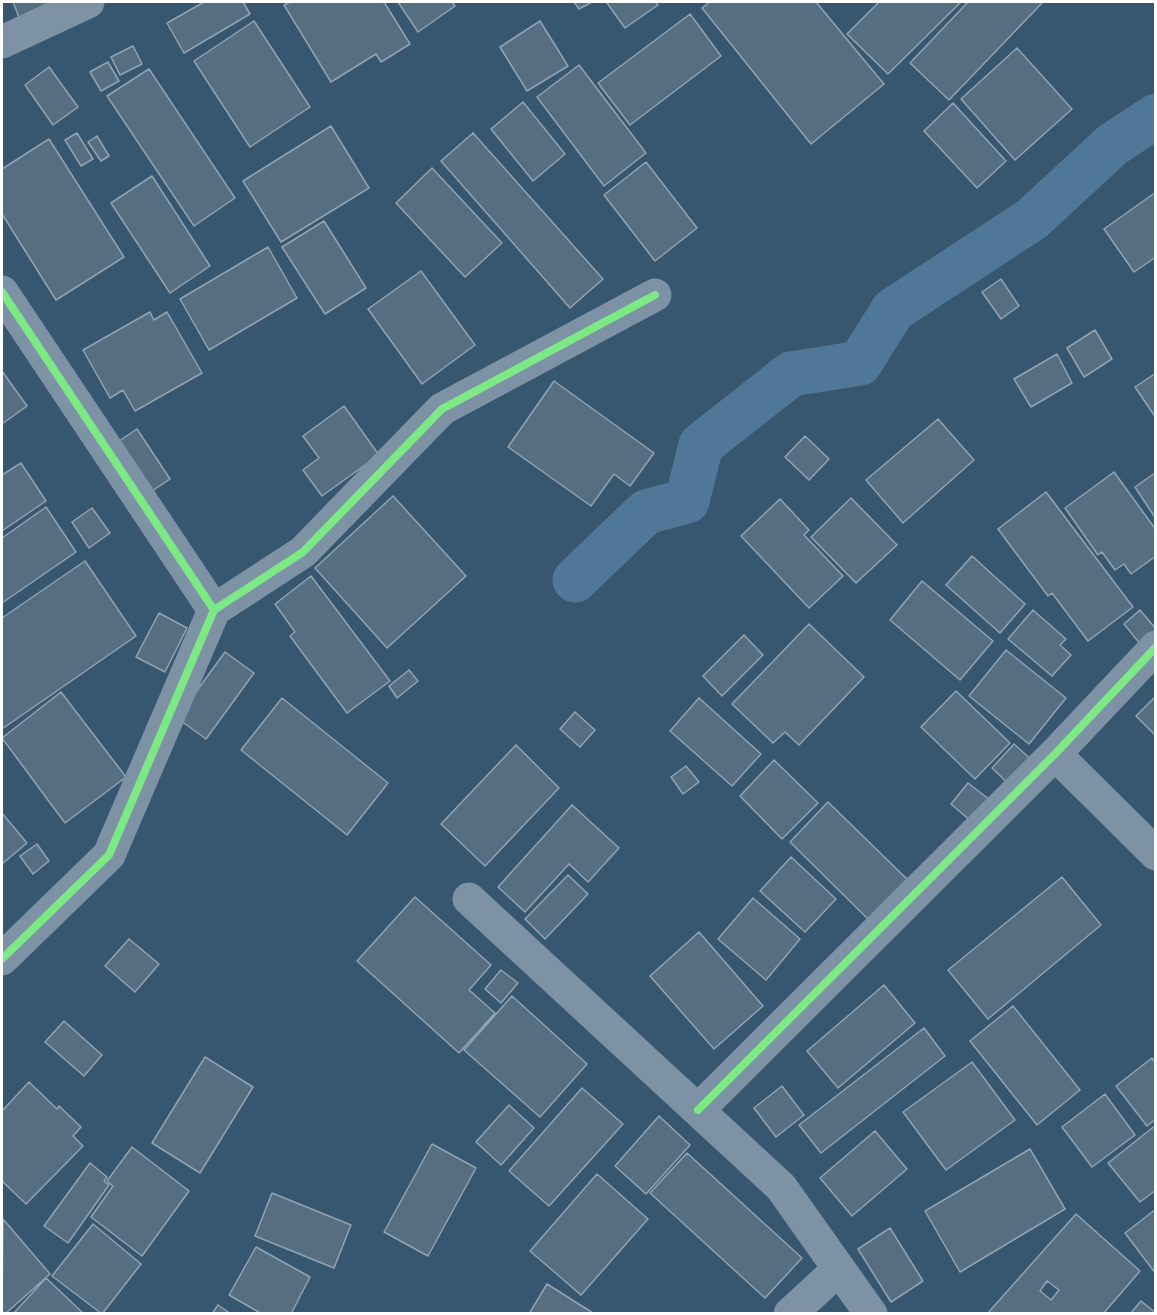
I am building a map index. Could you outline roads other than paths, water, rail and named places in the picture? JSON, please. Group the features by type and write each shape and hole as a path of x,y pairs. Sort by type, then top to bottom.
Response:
{"street":[{"path":"2,42 88,2"},
{"path":"2,292 214,610"},
{"path":"2,959 109,855 214,610 303,552 442,409 655,295"},
{"path":"698,1110 1054,754 1155,647"},
{"path":"1054,754 1155,854"},
{"path":"469,899 781,1187 872,1314"},
{"path":"790,1314 839,1269"}],"waterway":[{"path":"575,580 646,512 687,501 701,445 791,374 860,363 893,310 1032,219 1112,145 1156,116"}]}
